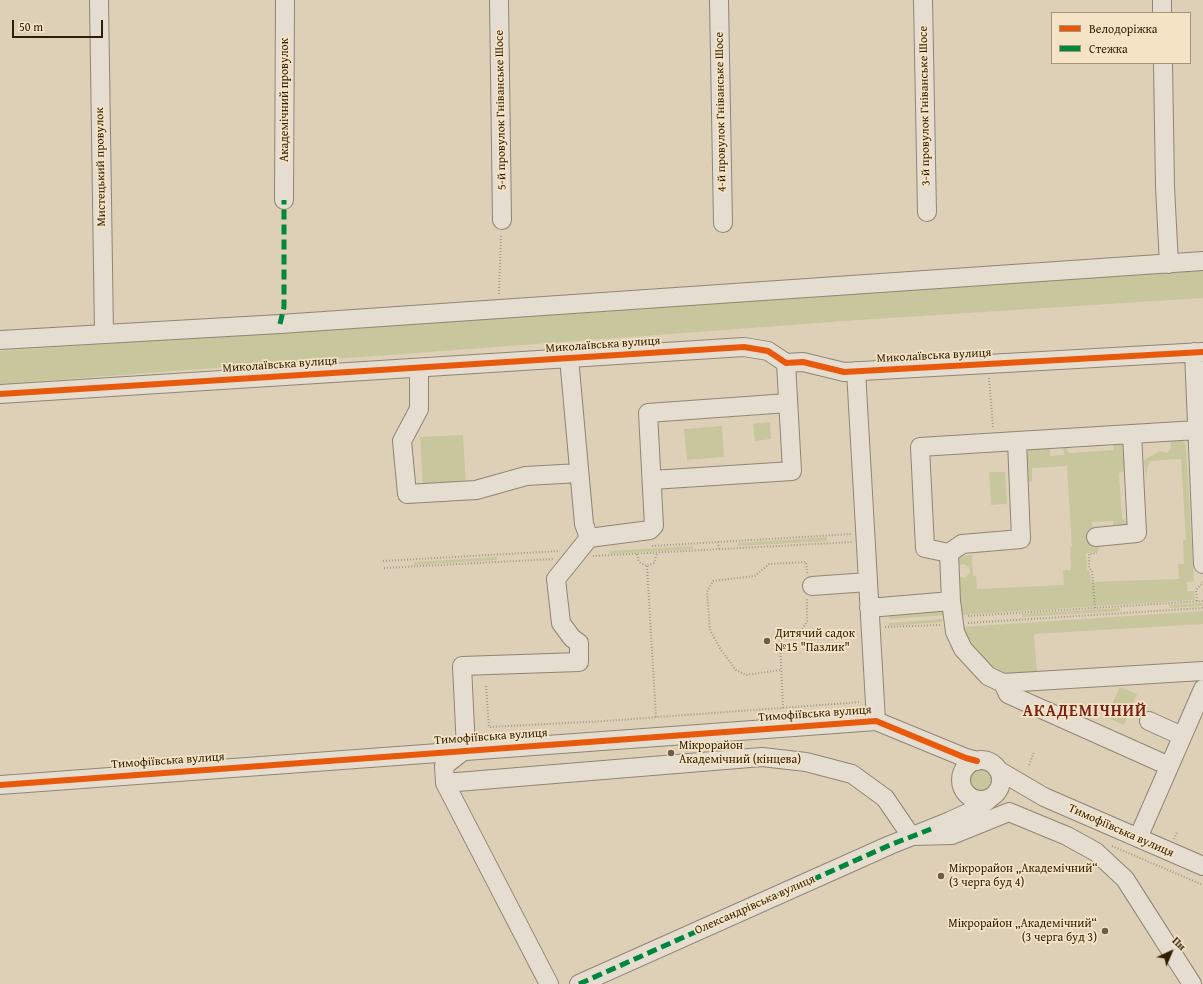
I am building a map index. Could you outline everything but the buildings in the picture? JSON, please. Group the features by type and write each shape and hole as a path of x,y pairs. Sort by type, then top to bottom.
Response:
{"street":[{"name":"Мистецький провулок","path":"98,0 104,333"},
{"name":"Академічний провулок","path":"284,200 285,0"},
{"name":"5-й провулок Гніванське Шосе","path":"499,0 502,220"},
{"name":"4-й провулок Гніванське Шосе","path":"719,0 723,223"},
{"name":"3-й провулок Гніванське Шосе","path":"923,0 927,212"},
{"path":"1162,0 1162,12"},
{"path":"1163,64 1165,187 1169,264"},
{"path":"0,340 280,324 1203,261"},
{"name":"Миколаївська вулиця","path":"0,394 744,347 768,351 786,363 803,362 844,372 1198,352"},
{"path":"1198,352 1197,430 1203,564"},
{"path":"549,984 445,783 444,766 466,750 462,666 579,662 579,643 572,638 561,623 556,579 580,548 584,524 569,358"},
{"path":"652,480 792,471 786,363"},
{"path":"419,368 419,409 402,441 407,494 476,490 526,476 579,473"},
{"path":"856,371 876,721"},
{"path":"580,548 650,530 654,526 648,414 788,403"},
{"path":"1017,441 1021,539 962,544 949,553 925,548 920,447 994,443 1017,441 1197,430"},
{"path":"1103,537 1137,533 1132,434"},
{"path":"949,553 951,601 955,632 963,649 988,676 1003,683 1203,671"},
{"path":"809,586 868,582"},
{"path":"869,608 951,601"},
{"path":"1003,683 1008,694 1169,766"},
{"path":"1138,838 1203,689"},
{"name":"Тимофіївська вулиця","path":"0,785 876,721 977,761"},
{"path":"1149,721 1182,736"},
{"path":"922,740 943,752 956,770 963,789 971,798 976,800 1016,792 1044,797"},
{"path":"445,783 762,758 806,762 852,774 885,798 911,836 952,835 1010,812 1067,836 1096,852 1125,878 1192,984"},
{"path":"931,829 954,806 959,795 963,771 972,763 977,761 989,762 998,770 1001,781 1000,787 991,798"},
{"name":"Тимофіївська вулиця","path":"998,770 1044,797 1203,866"},
{"name":"Олександрівська вулиця","path":"579,984 911,836 931,829 976,809 991,798"}],"path":[{"path":"499,309 502,220"},
{"path":"989,364 994,443"},
{"path":"383,561 580,548 637,554 855,542 855,534 648,546"},
{"path":"1095,608 1092,571 1089,568 1089,554 1098,553 1100,550 1106,549 1103,537"},
{"path":"718,542 719,549"},
{"path":"384,568 580,548"},
{"path":"637,554 639,562 647,566 654,563 657,553"},
{"path":"780,670 746,675 736,670 721,650 710,630 707,592 713,581 754,576 769,564 806,562 809,586 807,621 803,628 798,632 780,640 780,670 783,708"},
{"path":"647,566 656,717"},
{"path":"1197,601 1196,590 1203,582"},
{"path":"964,616 1203,601"},
{"path":"965,623 1203,608"},
{"path":"882,625 887,628 942,624"},
{"path":"486,686 489,728 865,702"},
{"path":"1029,766 1034,752"}],"shaded area":[{"path":"1203,270 1203,298 858,320 0,384 0,351"},
{"path":"770,422 771,439 755,441 753,424"},
{"path":"722,426 724,457 687,460 684,429"},
{"path":"463,435 466,486 423,488 420,437"},
{"path":"1167,439 1182,440 1186,447 1194,581 1187,582 1187,591 1194,591 1195,600 960,615 957,575 964,578 970,573 969,567 963,564 956,568 958,558 961,556 972,555 973,576 976,576 977,589 1064,585 1063,570 1071,570 1070,547 1072,547 1067,466 1032,468 1032,482 1028,482 1026,454 1029,449 1050,447 1050,456 1064,455 1063,445 1066,446 1069,453 1113,450 1114,443 1126,441 1127,470 1119,473 1122,518 1130,525 1114,533 1113,521 1092,522 1093,544 1099,544 1099,549 1097,552 1086,553 1087,569 1090,572 1091,582 1179,579 1178,564 1184,564 1183,540 1186,540 1181,459 1150,461 1147,468 1147,476 1144,460 1160,451 1168,453 1171,448 1171,443"},
{"path":"989,472 1005,472 1007,504 991,505"},
{"path":"827,537 827,541 738,546 738,543"},
{"path":"693,546 693,549 610,554 610,551"},
{"path":"497,557 497,560 414,565 414,562"},
{"path":"1203,603 1203,606 1170,608 1169,605"},
{"path":"1120,608 1120,611 1022,617 1022,614"},
{"path":"938,610 947,615 889,619 888,613"},
{"path":"1203,611 1203,624 1034,634 1037,672 1002,674 993,669 963,635 962,627"},
{"path":"942,619 942,622 889,626 889,623"},
{"path":"1120,687 1137,694 1124,725 1106,717"},
{"path":"981,765 992,769 996,780 992,791 981,795 970,791 966,780 970,769"}],"marked path":[{"path":"280,324 284,307 284,200"},
{"path":"579,984 890,845 931,829"}],"cycle path":[{"path":"0,394 744,347 768,351 786,363 803,362 844,372 1203,352"},
{"path":"0,785 876,721 966,758 977,761"}],"place":[{"name":"Дитячий садок №15 \"Пазлик\"","path":"767,641"},
{"name":"Мікрорайон Академічний (кінцева)","path":"671,753"},
{"name":"Мікрорайон „Академічний“ (3 черга буд 4)","path":"941,876"},
{"name":"Мікрорайон „Академічний“ (3 черга буд 3)","path":"1105,931"}],"district":[{"name":"АКАДЕМІЧНИЙ","path":"1085,712"}]}
